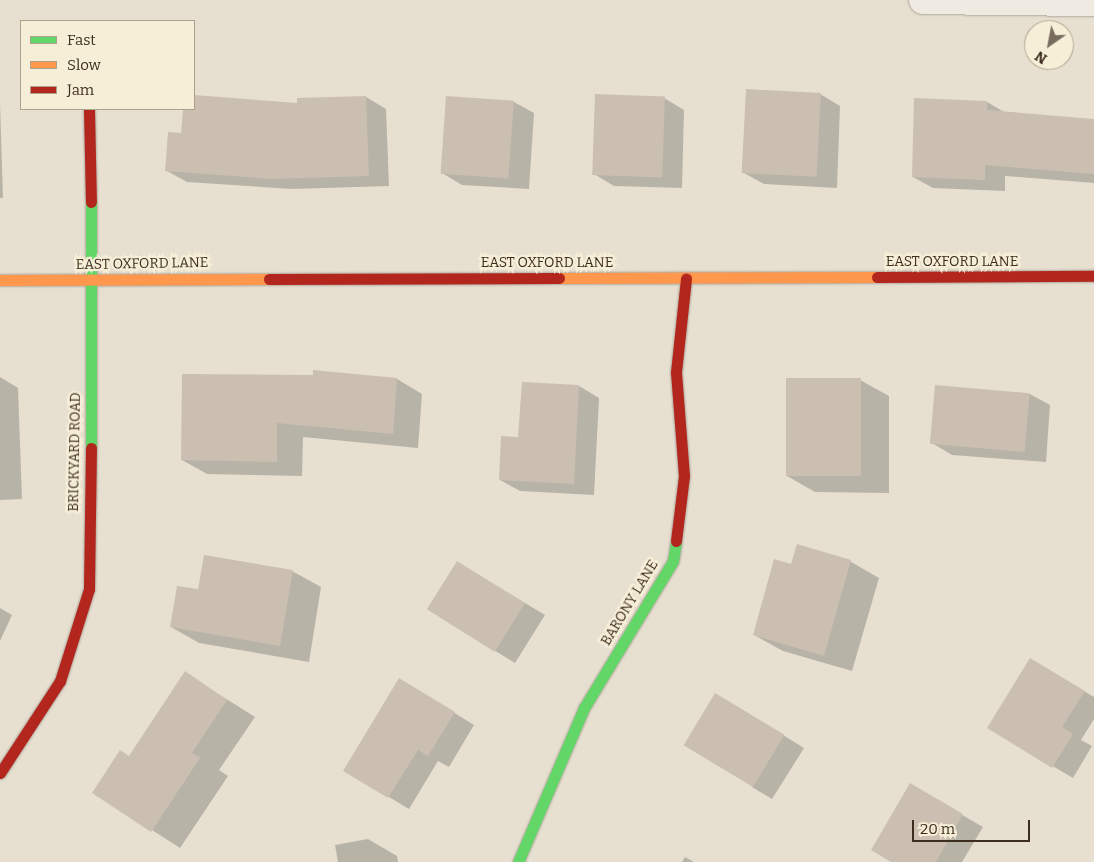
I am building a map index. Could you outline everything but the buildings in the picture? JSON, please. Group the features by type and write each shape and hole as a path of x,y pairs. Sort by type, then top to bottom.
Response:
{"street":[{"path":"923,0 1094,2"},
{"name":"BRICKYARD ROAD","path":"0,773 60,681 89,589 93,279 88,110"},
{"name":"EAST OXFORD LANE","path":"0,280 686,279 1094,276"},
{"name":"BARONY LANE","path":"518,862 584,708 673,561 684,476 676,372 686,279"}],"traffic: fast":[{"path":"91,202 91,448"},
{"path":"518,862 584,708 673,561 676,541"}],"traffic: slow":[{"path":"559,278 877,277"},
{"path":"0,280 269,279"}],"traffic: jam":[{"path":"89,110 91,202"},
{"path":"877,277 1094,276"},
{"path":"269,279 559,278"},
{"path":"676,541 684,476 676,372 686,279"},
{"path":"0,773 60,681 89,589 91,448"}]}
